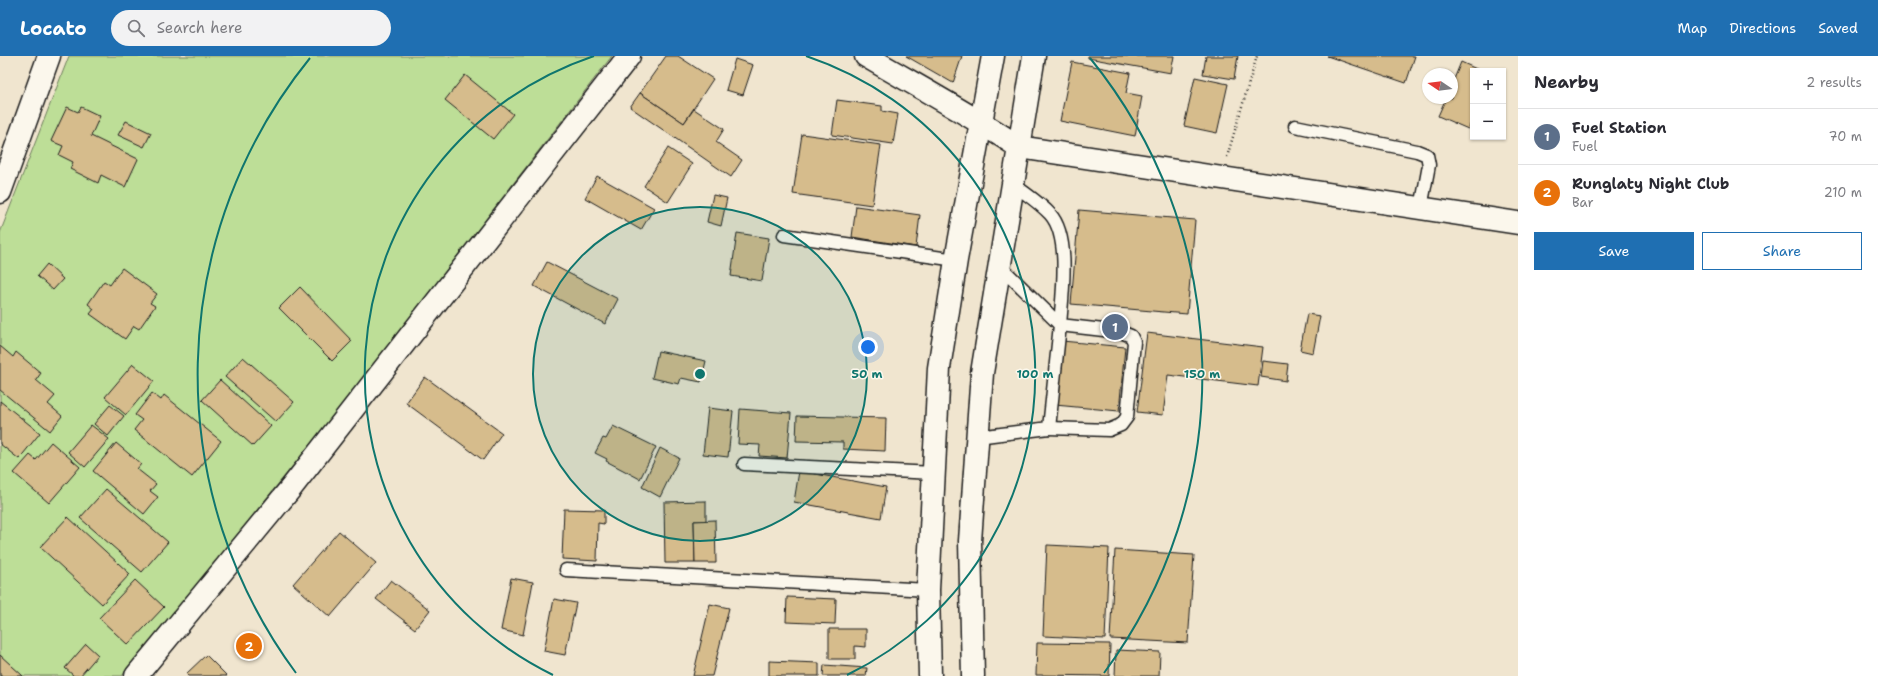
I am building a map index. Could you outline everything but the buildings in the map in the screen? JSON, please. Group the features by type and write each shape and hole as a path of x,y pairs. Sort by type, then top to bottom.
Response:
{"main road":[{"path":"0,192 50,56"},
{"path":"136,676 291,488 629,56"},
{"path":"866,56 933,96 981,122 1019,147 1518,223"},
{"path":"930,676 928,590 939,368 956,260 994,56"},
{"path":"972,676 970,541 982,373 1034,56"}],"lane":[{"path":"1295,126 1417,151 1427,155 1429,165 1421,208"},
{"path":"1012,183 1051,215 1059,233 1064,253 1060,325 1049,428"},
{"path":"784,236 956,260"},
{"path":"977,437 1049,428 1109,430 1121,425 1127,417 1134,342 1131,336 1121,332 1060,325 999,265"},
{"path":"744,464 934,473"},
{"path":"566,570 928,590"}],"path":[{"path":"1222,177 1256,56"}],"green space":[{"path":"69,56 612,56 331,419 122,676 0,676 0,233"}],"place":[{"name":"Fuel Station","path":"1115,327"},
{"name":"Runglaty Night Club","path":"249,646"}]}
